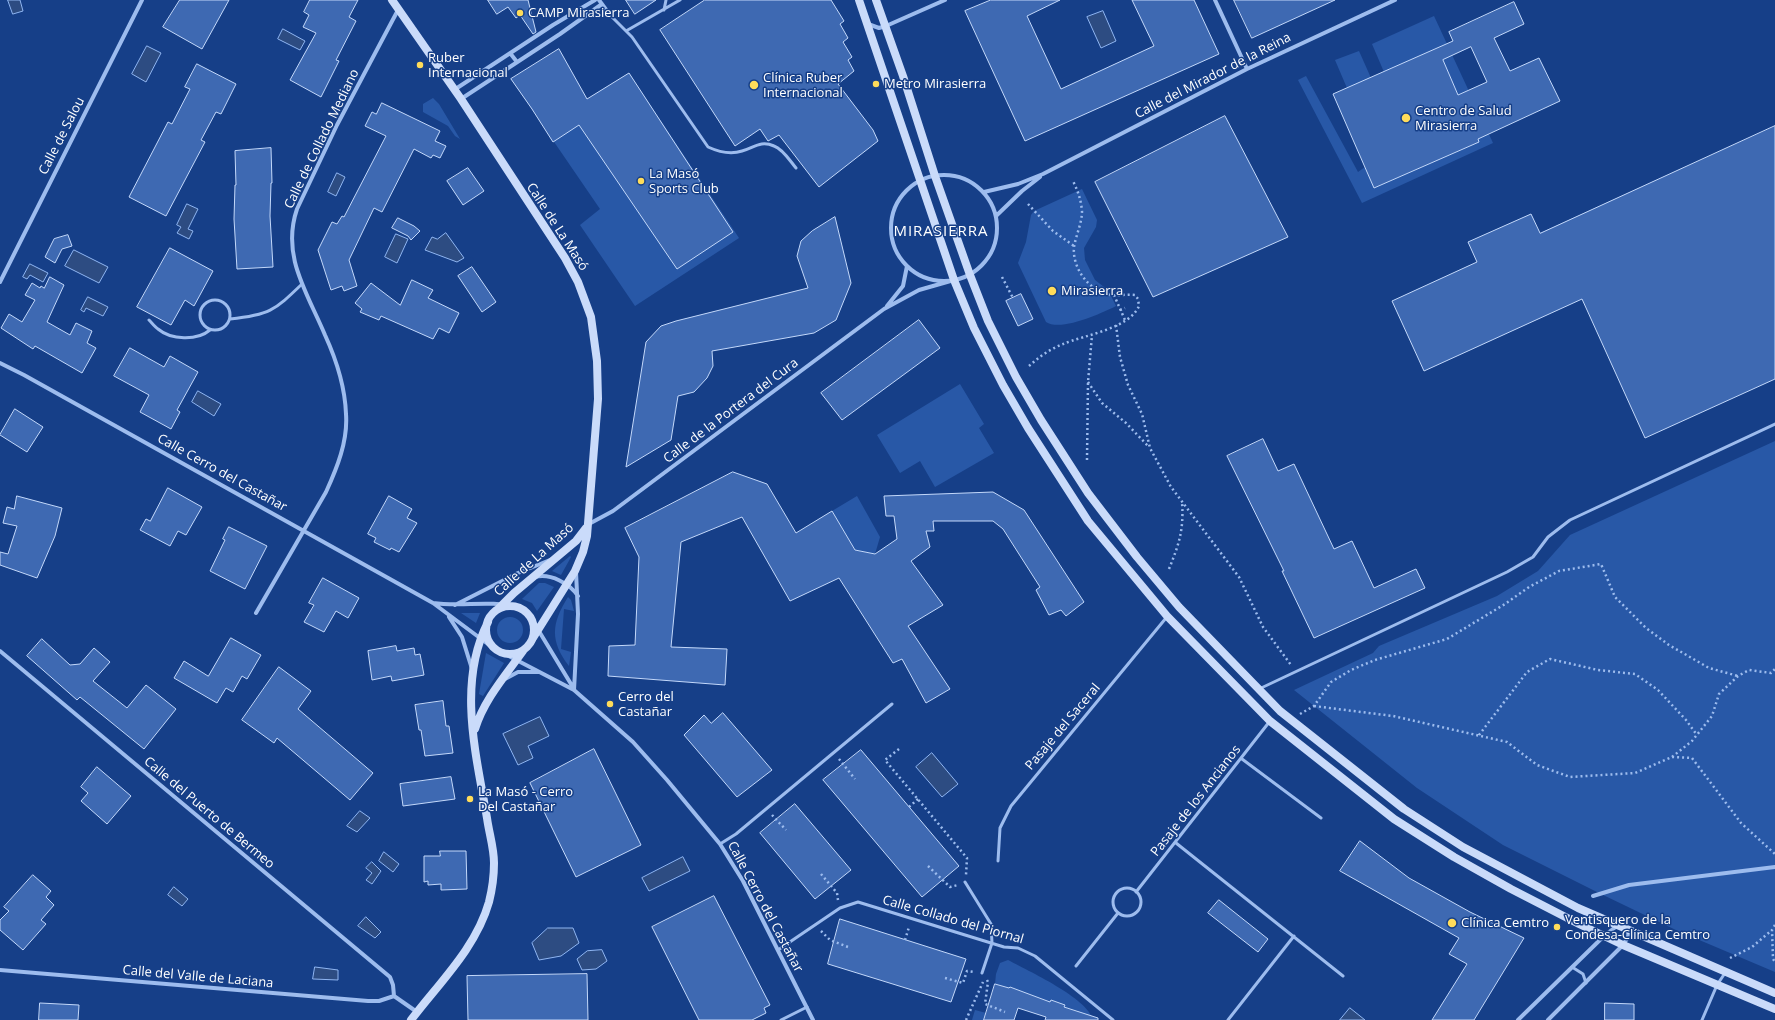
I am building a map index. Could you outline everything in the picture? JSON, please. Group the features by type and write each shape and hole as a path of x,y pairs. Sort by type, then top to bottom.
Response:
{"main road":[{"name":"Calle de La Masó","path":"392,0 454,90 565,258 578,282 591,317 598,361 598,399 586,542 576,571 540,630 533,638"},
{"path":"860,0 954,280 974,328 1003,385 1048,462 1088,521 1167,616 1270,721 1394,819 1454,857 1511,889 1604,936 1775,1009"},
{"path":"876,0 903,76 935,176 988,321 1016,377 1041,420 1088,493 1137,557 1179,607 1280,711 1404,809 1463,847 1578,908 1775,993"},
{"name":"Calle de La Masó","path":"495,611 576,541 587,526"},
{"path":"411,1020 461,958 483,918 488,902 494,863 476,752 474,732 471,695 472,671 479,639 495,611 510,606 517,607 527,613 531,618 535,631 533,638 501,681 483,711 474,732"},
{"path":"488,622 486,630 487,637 500,651 511,654 525,650"}],"street":[{"name":"Calle de Salou","path":"0,282 142,0"},
{"path":"454,90 595,0"},
{"path":"868,24 879,28 886,26 944,0"},
{"path":"1216,0 1247,69"},
{"name":"Calle del Mirador de la Reina","path":"984,192 1018,184 1043,174 1247,69 1395,0"},
{"path":"460,99 560,34 601,2 610,15"},
{"name":"Calle de Collado Mediano","path":"256,613 335,473 344,442 346,414 336,362 326,335 302,284 293,256 293,221 297,209 337,125 398,10"},
{"path":"510,53 517,62"},
{"name":"Calle del Mirador de la Reina","path":"996,216 1022,191 1043,174"},
{"path":"954,280 944,281 924,278 907,266 899,256 894,245 891,232 895,207 910,187 921,180 935,176 953,176 961,178 977,186 989,199 996,216 997,233 993,250 983,264 970,275"},
{"name":"Calle de la Portera del Cura","path":"884,309 903,286 907,266"},
{"name":"Calle de la Portera del Cura","path":"587,526 613,511 884,309 919,290 970,275"},
{"name":"Calle Cerro del Castañar","path":"0,363 24,374 433,603 479,639 574,690 632,742 667,780 720,844 743,881 813,1020"},
{"path":"455,605 518,572 556,558"},
{"path":"574,690 578,596 576,571"},
{"path":"533,578 539,576 550,577 572,588 578,596"},
{"name":"Calle Cerro del Castañar","path":"433,603 455,605 503,604 517,607"},
{"path":"447,613 462,638 472,671"},
{"name":"Calle Cerro del Castañar","path":"531,618 540,630 574,690"},
{"name":"Calle del Puerto de Bermeo","path":"0,651 390,977 393,985 394,996"},
{"path":"501,681 518,672 543,672"},
{"path":"1593,896 1629,884 1775,867"},
{"path":"1518,1020 1604,936 1618,925"},
{"path":"1548,1020 1623,945 1628,937 1629,930"},
{"name":"Calle del Valle de Laciana","path":"0,970 368,1001 379,1001 394,996"},
{"path":"394,996 417,1012"}],"lane":[{"path":"664,10 666,0"},
{"path":"626,31 680,0"},
{"path":"610,15 632,36 708,147 716,151 730,154 743,151 753,145 766,143 774,146 796,168"},
{"path":"230,319 266,313 277,308 302,284"},
{"path":"218,300 227,305 230,309 230,319 225,328 220,330 210,330 205,327 200,318 201,308 208,301 218,300"},
{"path":"149,320 158,330 174,337 188,338 203,335 210,330"},
{"path":"1259,689 1507,572 1533,557 1548,537 1570,520 1775,424"},
{"name":"Pasaje del Saceral","path":"998,861 1000,828 1011,806 1167,616"},
{"path":"720,844 736,834 892,704"},
{"name":"Pasaje de los Ancianos","path":"1136,892 1242,759 1270,721"},
{"path":"1242,759 1320,818"},
{"path":"1176,843 1343,976"},
{"path":"965,882 991,924 992,943 982,973"},
{"path":"1124,889 1133,890 1136,892 1141,901 1135,913 1126,916 1118,913 1115,909 1113,901 1116,893 1124,889"},
{"name":"Calle Collado del Piornal","path":"778,950 840,908 858,902 1004,947 1018,948 1035,956 1111,1019"},
{"path":"1076,966 1118,913"},
{"path":"1228,1020 1294,936"},
{"path":"1572,967 1584,974 1586,983"},
{"path":"1702,1020 1717,985 1726,972"},
{"path":"781,1020 807,1007"}],"path":[{"path":"1029,366 1051,350 1064,343 1092,335 1116,325 1125,320 1137,310 1139,306 1137,296 1128,294 1114,295 1100,292 1090,285 1083,277 1074,258 1074,246 1082,212 1081,200 1073,181"},
{"path":"1028,204 1053,231 1074,246"},
{"path":"1002,277 1013,298"},
{"path":"1114,295 1125,320"},
{"path":"1120,310 1125,308"},
{"path":"1116,325 1120,356 1128,385 1142,414 1150,448 1171,487 1239,577 1263,627 1296,672"},
{"path":"1088,460 1088,382 1092,335"},
{"path":"1088,382 1102,403 1126,423 1150,448"},
{"path":"1169,569 1179,544 1184,521 1182,502"},
{"path":"1291,720 1314,706 1331,682 1351,670 1375,660 1447,639 1506,604 1529,587 1559,571 1601,564 1615,597 1646,628 1709,668 1738,676"},
{"path":"1479,735 1527,672 1550,659 1598,670 1635,674 1658,690 1686,720 1697,735"},
{"path":"1314,706 1393,716 1507,742 1536,765 1570,777 1635,773 1672,757 1692,741 1712,716 1719,694 1738,676 1749,670 1771,674 1775,669"},
{"path":"900,749 885,760 967,858 965,882 950,887 928,866"},
{"path":"834,753 855,779"},
{"path":"1672,757 1692,758 1741,823 1775,854"},
{"path":"909,807 918,800"},
{"path":"767,808 786,830"},
{"path":"821,874 837,893 840,908"},
{"path":"905,940 912,919"},
{"path":"816,924 830,940 848,947"},
{"path":"1730,958 1752,947 1772,930 1775,925"},
{"path":"1772,930 1773,959 1775,962"},
{"path":"945,978 963,983 967,971 982,973 988,982 985,1004 1005,1012"},
{"path":"966,1020 983,980 982,973"}],"shaded area":[{"path":"8,0 20,0 23,11 13,14"},
{"path":"1103,11 1116,41 1101,48 1087,17"},
{"path":"1434,16 1493,143 1362,203 1298,80 1306,76 1358,172 1365,167 1374,188 1479,142 1437,48 1384,72 1372,44"},
{"path":"283,29 305,41 300,50 278,39"},
{"path":"147,46 161,53 146,82 132,74"},
{"name":"La Masó Sports Club","path":"559,49 587,99 629,73 739,238 635,306 580,225 600,209 511,79"},
{"path":"1359,51 1371,78 1347,88 1335,60"},
{"path":"433,98 439,104 460,139 455,136 448,126 423,112 423,104"},
{"path":"337,173 345,177 336,196 328,192"},
{"path":"1082,189 1097,220 1096,227 1084,248 1085,260 1095,280 1108,290 1116,306 1101,313 1071,323 1061,325 1053,324 1046,322 1018,263 1026,242 1031,215 1034,211"},
{"path":"187,204 198,209 188,229 193,231 189,239 177,233 181,227 177,225"},
{"path":"446,233 464,258 457,262 425,250 432,237 437,239"},
{"path":"396,234 408,239 397,263 385,257"},
{"path":"74,250 108,267 99,283 65,266"},
{"path":"30,264 48,273 43,282 30,275 27,279 23,277"},
{"path":"88,297 108,307 103,316 86,308 84,312 81,310"},
{"path":"960,384 984,424 979,428 994,453 935,487 920,461 900,473 877,435"},
{"path":"198,391 221,404 214,416 192,402"},
{"path":"1775,441 1775,972 1678,931 1503,845 1417,788 1294,690 1373,653 1379,646 1497,596 1538,571 1570,535"},
{"path":"857,496 880,537 875,554 855,550 832,511"},
{"path":"570,556 571,557 561,575 552,571"},
{"path":"539,583 545,583 554,587 537,611 532,603 522,599"},
{"path":"568,597 571,600 574,611 564,609 561,649 571,652 569,666 558,648 555,632 558,616"},
{"path":"461,613 480,613 476,623"},
{"path":"510,617 519,621 523,630 519,639 510,643 501,639 497,630 501,621"},
{"path":"486,653 504,663 483,696 479,694"},
{"path":"540,717 549,736 528,746 533,758 518,765 503,734"},
{"path":"932,753 958,784 942,797 916,767"},
{"path":"360,811 370,818 357,832 347,826"},
{"path":"384,852 399,864 393,872 379,861"},
{"path":"683,857 690,871 649,891 642,878"},
{"path":"372,862 381,871 372,884 366,880 372,873 366,868"},
{"path":"174,887 188,899 182,906 168,895"},
{"path":"366,917 381,932 375,938 358,926"},
{"path":"548,928 573,928 579,943 561,956 539,960 532,943"},
{"path":"602,950 607,961 596,969 582,970 577,959 587,951"},
{"path":"1008,960 1069,994 1089,1012 1093,1020 1075,1020 1078,1011 1064,1007 1065,1005 1051,1000 1050,1002 1010,987 995,984 996,974 1000,963"},
{"path":"315,967 338,970 338,980 313,979"},
{"path":"1350,1008 1365,1020 1340,1020"},
{"path":"975,1010 986,1013 984,1020 972,1020"}],"building":[{"path":"180,0 229,0 202,49 163,27"},
{"path":"310,0 358,0 349,17 356,21 336,60 339,61 321,97 290,80 316,33 303,27 309,15 304,12"},
{"name":"CAMP Mirasierra","path":"488,0 528,0 536,32 533,34 520,15 516,18 508,7 497,14"},
{"path":"626,0 656,0 635,14"},
{"name":"Clínica Ruber Internacional","path":"705,0 831,0 844,21 840,24 848,38 843,42 852,57 848,60 854,71 838,84 873,130 878,141 819,187 779,135 768,141 760,129 735,146 660,30"},
{"path":"991,0 1060,0 1027,16 1061,89 1154,46 1132,0 1194,0 1219,54 1025,141 965,11"},
{"path":"1234,0 1335,0 1252,38"},
{"name":"Centro de Salud Mirasierra","path":"1514,2 1524,24 1494,38 1510,71 1539,58 1560,101 1478,139 1479,142 1374,188 1333,94 1453,41 1449,32","holes":["1471,47 1487,82 1458,95 1443,60"]},
{"name":"La Masó Sports Club","path":"559,49 587,99 629,73 733,232 677,269 579,125 553,142 511,79"},
{"path":"197,64 236,84 221,114 216,112 201,140 205,142 166,216 129,197 168,122 172,124 190,89 185,87"},
{"path":"382,103 440,131 435,141 446,146 440,158 433,155 431,158 414,149 382,212 374,208 349,260 357,286 344,291 342,286 331,290 318,250 332,222 337,224 342,216 344,217 386,136 365,126 372,112 376,114"},
{"path":"1225,116 1288,237 1153,297 1095,182"},
{"path":"1775,126 1775,379 1645,438 1582,299 1424,371 1392,301 1477,262 1468,242 1531,214 1540,233"},
{"path":"271,148 272,183 270,216 273,267 237,269 234,219 236,185 235,151"},
{"path":"468,168 484,191 463,205 447,181"},
{"path":"835,217 851,283 836,320 814,333 712,351 713,366 707,378 694,392 678,396 671,440 626,467 646,342 661,326 676,321 808,288 797,256 801,241 812,231"},
{"path":"398,218 414,226 420,231 411,240 408,236 392,228"},
{"path":"68,235 72,246 62,249 55,263 45,257 54,239"},
{"path":"170,248 213,271 194,306 185,300 171,325 137,307"},
{"path":"472,267 496,302 482,312 458,276"},
{"path":"50,277 64,285 47,322 70,335 76,323 92,331 87,343 96,348 82,373 35,346 33,349 1,328 9,314 22,322 35,300 25,295 32,283 40,288 41,286 44,288"},
{"path":"412,280 433,290 428,298 459,313 449,333 439,328 433,339 381,316 379,320 360,312 362,309 355,303 371,283 400,305"},
{"name":"Mirasierra","path":"1021,294 1033,319 1018,326 1006,301"},
{"path":"919,320 940,348 842,420 821,393"},
{"path":"130,348 164,367 170,356 198,372 177,410 180,412 171,429 140,412 149,395 114,376"},
{"path":"15,409 43,427 27,452 0,435"},
{"path":"1263,439 1278,471 1294,464 1334,549 1352,541 1374,588 1416,569 1425,588 1314,638 1282,571 1284,571 1227,456"},
{"path":"733,472 767,484 796,533 832,511 855,550 875,554 897,539 894,516 886,516 884,496 993,492 1024,510 1084,602 1066,616 1061,610 1049,615 1036,590 1040,587 1003,529 993,521 933,521 934,531 926,531 930,547 911,561 943,605 908,626 950,689 926,703 902,659 893,663 839,578 790,601 742,517 681,542 671,647 727,649 725,685 608,676 609,646 635,645 639,557 625,528"},
{"path":"168,488 202,507 186,535 178,531 170,546 140,530 146,519 150,521"},
{"path":"17,496 62,508 55,536 37,578 0,565 0,552 8,554 17,526 3,523 7,507 14,509"},
{"path":"389,496 412,509 407,518 417,523 399,552 391,548 390,550 374,542 376,538 368,534"},
{"path":"229,527 267,546 245,589 210,571 225,540 223,539"},
{"path":"323,578 359,598 348,618 336,611 324,632 304,622 314,605 309,603"},
{"path":"231,638 261,655 247,679 242,676 233,692 226,688 217,703 174,678 184,661 208,676"},
{"path":"42,639 70,665 80,664 94,648 110,662 93,681 127,708 146,685 176,709 144,749 80,697 77,700 27,656"},
{"path":"396,646 397,651 414,648 415,655 420,654 424,675 392,681 391,676 372,680 368,651"},
{"path":"279,667 311,691 298,709 373,773 350,800 277,738 274,743 242,720"},
{"path":"443,701 446,726 449,726 453,753 425,756 415,705"},
{"path":"723,713 772,770 737,797 684,735 704,715 711,723"},
{"path":"594,749 641,845 576,877 530,783"},
{"path":"861,750 959,866 922,897 823,780"},
{"path":"97,767 131,796 107,824 81,801 88,793 81,787"},
{"path":"451,777 455,799 403,806 400,784"},
{"path":"795,804 851,870 815,899 760,833"},
{"path":"1360,841 1409,878 1470,912 1524,938 1474,1020 1432,1020 1467,964 1449,954 1459,938 1340,871"},
{"path":"440,851 466,851 467,889 441,890 441,884 428,885 428,881 424,882 424,856 440,856"},
{"path":"33,875 51,891 46,897 54,905 41,920 46,924 23,950 0,930 0,920 9,911 4,907"},
{"path":"714,896 770,1005 764,1008 766,1013 752,1020 699,1020 652,927"},
{"path":"1219,900 1268,939 1258,952 1208,913"},
{"path":"840,919 966,959 951,1002 828,964"},
{"path":"587,974 588,1020 468,1020 467,976"},
{"path":"995,984 1010,987 1050,1002 1051,1000 1065,1005 1064,1007 1098,1018 1098,1020 1045,1020 1046,1017 1018,1008 1014,1020 984,1020"},
{"path":"40,1003 79,1005 78,1020 39,1020"},
{"path":"1605,1003 1634,1004 1634,1020 1605,1020"}],"place":[{"name":"CAMP Mirasierra","path":"520,13"},
{"name":"Ruber Internacional","path":"420,65"},
{"name":"Metro Mirasierra","path":"876,84"},
{"name":"Clínica Ruber Internacional","path":"754,85"},
{"name":"Centro de Salud Mirasierra","path":"1406,118"},
{"name":"La Masó Sports Club","path":"641,181"},
{"name":"Mirasierra","path":"1052,291"},
{"name":"Cerro del Castañar","path":"610,704"},
{"name":"La Masó - Cerro Del Castañar","path":"470,799"},
{"name":"Clínica Cemtro","path":"1452,923"},
{"name":"Ventisquero de la Condesa-Clínica Cemtro","path":"1557,927"}],"district":[{"name":"MIRASIERRA","path":"941,232"}]}
